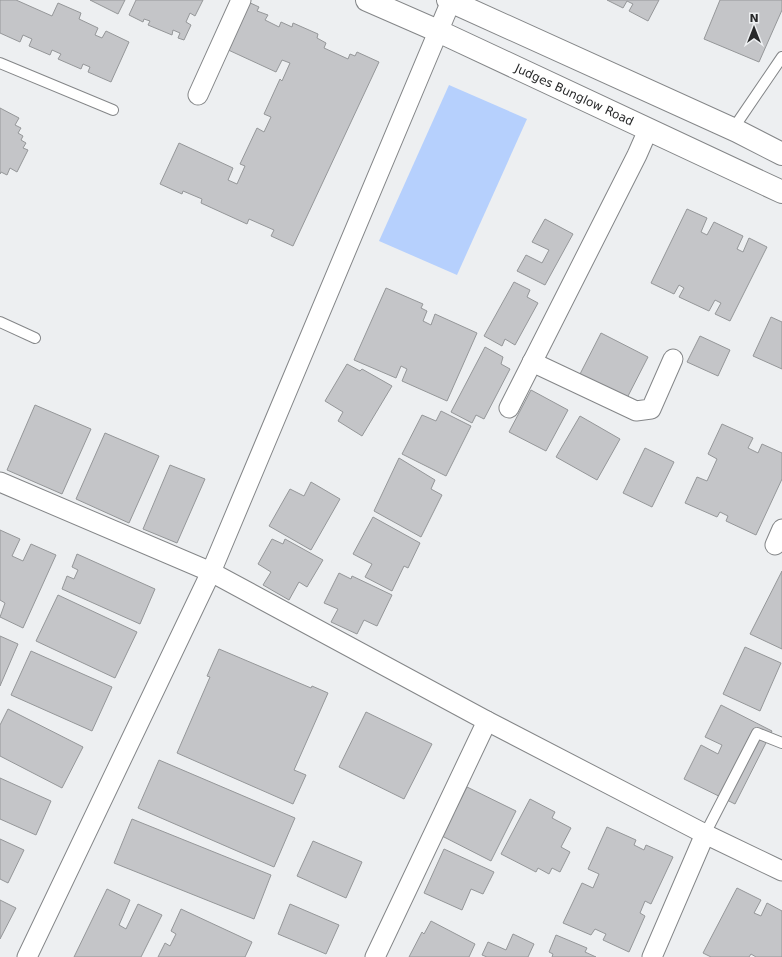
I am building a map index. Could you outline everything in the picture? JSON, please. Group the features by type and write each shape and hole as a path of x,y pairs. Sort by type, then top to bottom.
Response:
{"main road":[{"name":"Judges Bunglow Road","path":"367,0 391,5 438,31 782,192"},
{"path":"449,1 733,130 782,154"}],"street":[{"path":"198,95 241,0"},
{"path":"27,957 211,572 438,31 449,1"},
{"path":"509,408 637,155 648,130"},
{"path":"532,362 636,411 651,409 673,359"},
{"path":"0,482 211,572 487,721 705,834 782,871"},
{"path":"375,957 487,721"},
{"path":"652,957 705,834"}],"lane":[{"path":"733,130 782,57"},
{"path":"0,63 113,110"},
{"path":"0,322 35,338"},
{"path":"705,834 757,733 782,743"}],"shaded area":[{"path":"449,85 527,119 457,275 379,241"}],"building":[{"path":"0,0 16,0 52,16 58,3 81,13 79,19 98,28 95,35 102,38 106,31 129,42 111,82 88,72 90,67 83,64 81,69 58,59 61,54 52,50 50,55 29,46 32,39 23,35 20,42 0,33"},
{"path":"90,0 125,0 118,14"},
{"path":"136,0 203,0 195,16 190,13 186,22 191,25 184,40 178,38 180,33 173,30 172,35 148,25 150,21 144,19 143,22 129,15"},
{"path":"607,0 659,0 648,21 629,11 633,4 627,1 623,8"},
{"path":"720,0 782,0 782,10 759,62 704,39"},
{"path":"246,1 259,7 257,11 268,15 265,20 279,27 281,22 292,27 293,23 318,34 317,38 326,43 324,48 348,59 350,54 355,56 357,52 379,62 293,246 271,236 274,230 249,219 247,224 201,203 202,199 183,191 182,194 160,184 179,143 233,168 228,180 237,184 245,166 240,164 257,128 264,132 271,117 264,114 280,79 282,81 290,63 282,60 276,72 224,48"},
{"path":"0,108 19,118 15,125 21,128 18,133 23,136 21,140 26,143 23,148 28,150 17,172 10,168 7,175 1,172 0,174"},
{"path":"687,209 707,218 701,232 707,235 714,222 743,236 737,249 743,252 749,238 767,247 730,321 715,314 721,303 715,300 709,311 679,297 684,288 679,285 674,294 651,283"},
{"path":"545,219 573,234 545,285 517,271 526,255 542,263 549,250 532,242"},
{"path":"514,282 530,290 527,297 538,303 515,345 505,339 502,346 484,336"},
{"path":"386,288 423,304 421,308 427,311 423,321 431,325 435,314 477,333 447,401 402,381 407,369 401,366 396,378 354,360"},
{"path":"771,317 782,322 782,369 753,356"},
{"path":"601,333 648,357 626,400 579,376"},
{"path":"700,336 730,350 718,376 687,362"},
{"path":"485,347 503,357 501,364 510,369 484,419 476,415 472,423 451,412"},
{"path":"347,364 360,371 362,369 392,386 362,436 338,421 343,412 325,401"},
{"path":"531,390 568,410 546,451 509,432"},
{"path":"35,405 91,429 62,494 7,470"},
{"path":"441,411 471,426 446,476 402,454 422,415 436,421"},
{"path":"580,416 620,439 597,480 556,457"},
{"path":"722,424 753,438 748,448 758,453 762,444 782,453 782,479 756,535 726,521 728,516 720,512 717,517 685,503 697,477 707,481 717,459 708,454"},
{"path":"105,433 159,456 129,523 76,499"},
{"path":"645,448 674,462 652,507 623,493"},
{"path":"399,458 435,480 431,489 442,495 421,537 374,511"},
{"path":"170,465 205,479 177,543 143,529"},
{"path":"311,482 340,499 311,550 269,526 290,489 304,496"},
{"path":"373,517 420,543 408,568 404,566 392,591 365,577 372,564 353,554"},
{"path":"0,530 20,539 12,556 23,561 31,544 56,555 23,628 0,617 5,603 0,600"},
{"path":"272,539 283,544 285,539 323,560 307,587 299,582 289,600 263,585 271,572 258,564"},
{"path":"77,554 155,589 140,624 62,589 67,576 74,579 78,570 72,567"},
{"path":"782,571 782,649 750,634"},
{"path":"339,573 351,579 352,576 392,595 377,626 364,620 357,634 331,622 338,609 324,603"},
{"path":"58,595 137,632 115,678 36,641"},
{"path":"0,636 18,644 0,686"},
{"path":"745,647 781,663 760,711 723,694"},
{"path":"219,649 311,688 312,686 328,693 294,770 306,775 293,804 177,753 210,677 207,676"},
{"path":"31,651 112,687 92,731 11,695"},
{"path":"721,705 772,731 735,804 684,779 701,745 718,754 722,745 705,737"},
{"path":"8,709 83,747 62,788 0,756 0,725"},
{"path":"366,712 432,744 404,799 339,767"},
{"path":"159,760 295,818 274,867 138,808"},
{"path":"0,778 51,801 36,835 0,819"},
{"path":"467,787 516,811 491,861 442,836"},
{"path":"530,799 555,812 552,818 571,828 561,847 570,852 560,872 552,868 549,874 538,868 536,872 501,854"},
{"path":"132,819 271,875 254,919 114,863"},
{"path":"607,827 636,840 634,845 644,850 646,845 673,857 651,904 645,901 640,913 645,916 629,952 603,940 606,934 595,929 591,935 563,923 582,883 593,888 599,874 588,869"},
{"path":"0,839 24,850 8,883 0,879"},
{"path":"313,841 362,862 346,898 297,876"},
{"path":"444,849 494,872 483,894 471,889 462,910 424,893"},
{"path":"737,888 761,900 754,913 761,916 767,903 782,911 782,957 756,957 751,954 749,957 711,957 703,953"},
{"path":"107,889 130,900 119,925 126,929 138,904 162,915 141,957 74,957"},
{"path":"0,900 16,908 0,939"},
{"path":"290,904 339,925 326,954 278,934"},
{"path":"181,909 252,942 245,957 158,957 165,943 170,946 176,934 171,931"},
{"path":"431,921 475,944 469,957 409,957 422,932 424,934"},
{"path":"513,934 534,944 528,957 487,957 482,955 488,942 506,950"},
{"path":"556,935 587,948 585,952 596,957 552,957 553,954 549,952"}]}
